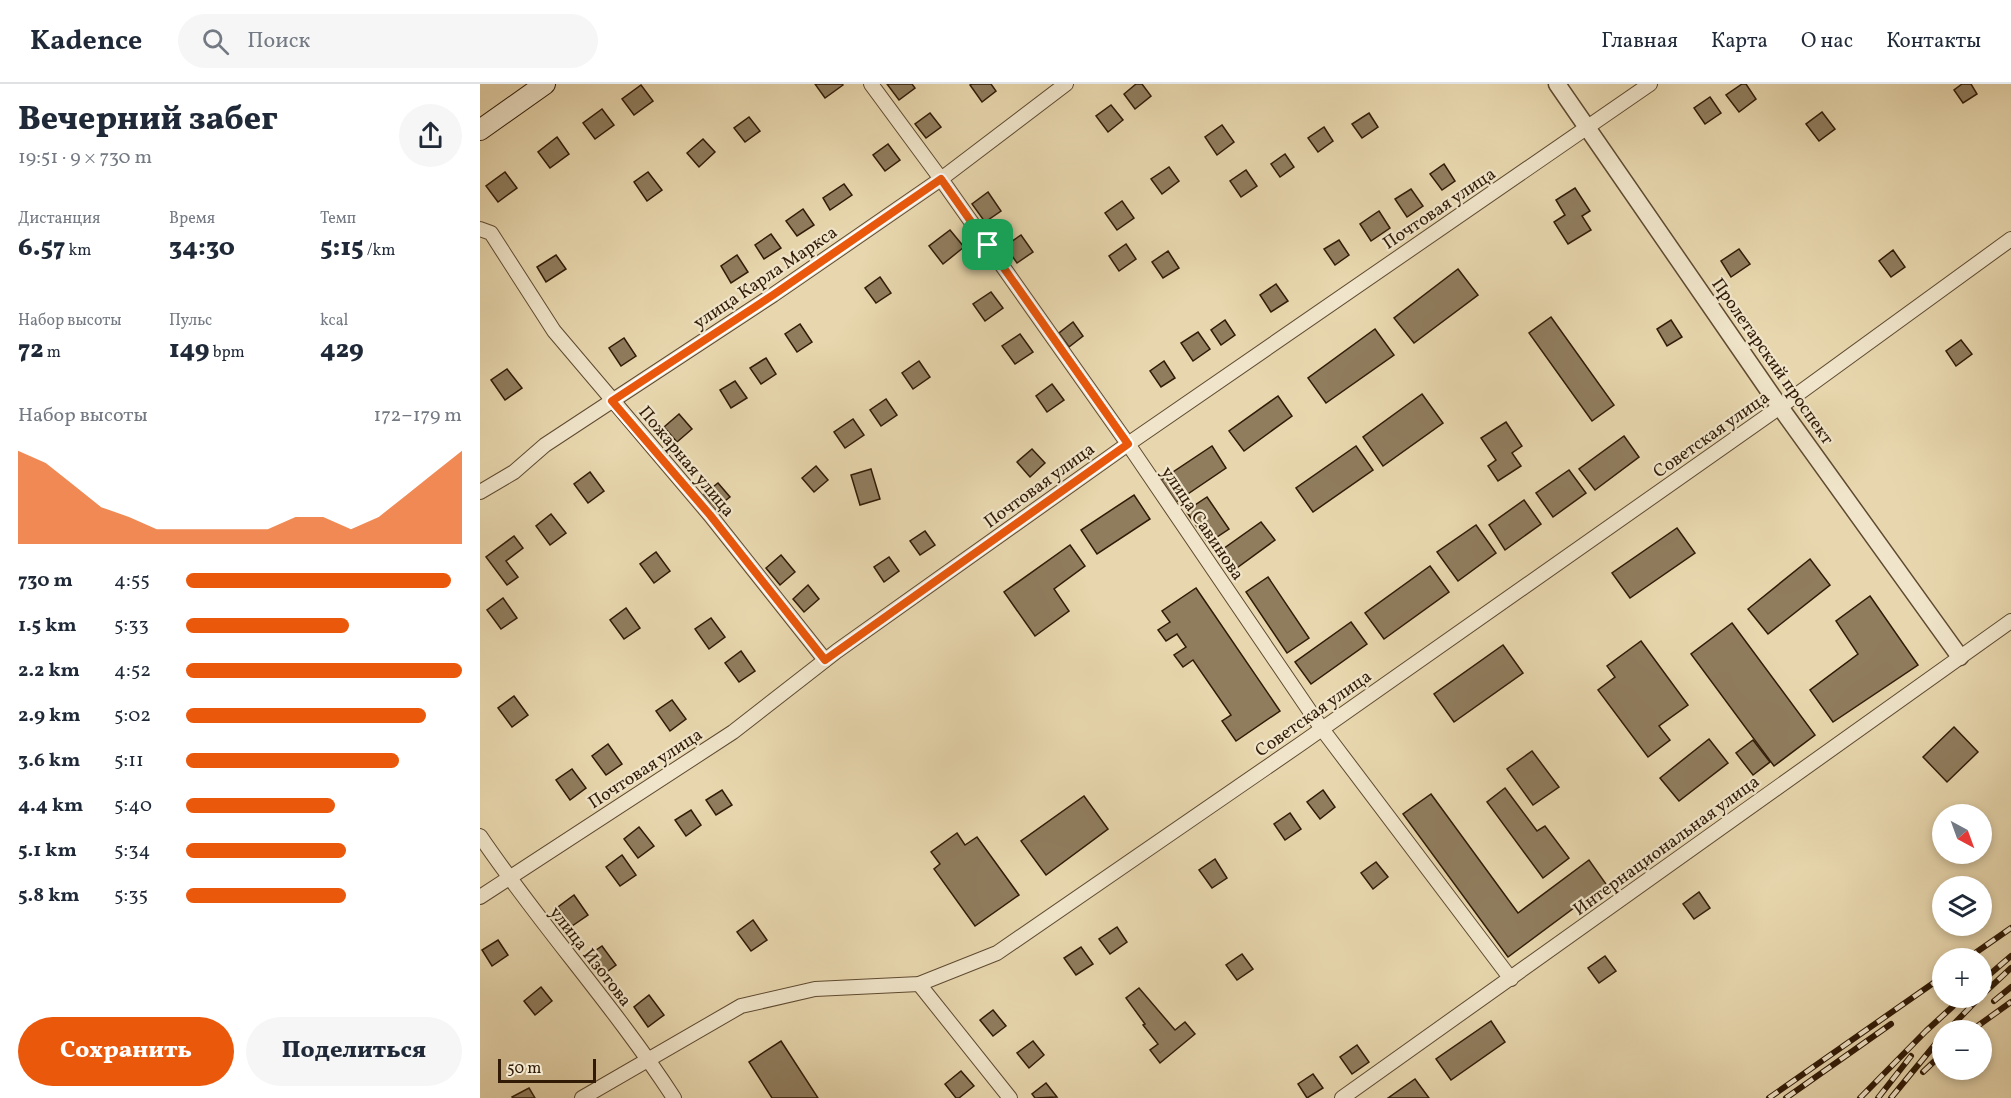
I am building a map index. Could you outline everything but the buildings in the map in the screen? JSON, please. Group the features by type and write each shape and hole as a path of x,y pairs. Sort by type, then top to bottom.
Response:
{"main road":[{"path":"480,130 545,84"}],"street":[{"name":"улица Савинова","path":"871,84 1128,444 1322,729 1511,979"},
{"name":"улица Карла Маркса","path":"480,492 514,472 545,445 773,295 941,179 1066,84"},
{"name":"Пролетарский проспект","path":"1557,84 1780,407 1960,657"},
{"name":"Почтовая улица","path":"480,897 733,732 825,660 1128,444 1650,84"},
{"name":"Пожарная улица","path":"480,229 491,233 554,331 710,515 825,660"},
{"name":"Советская улица","path":"582,1098 741,1006 815,989 919,984 998,953 1322,729 1780,407 2011,239"},
{"name":"Интернациональная улица","path":"1342,1098 2011,621"},
{"name":"улица Изотова","path":"480,836 509,879 648,1059 674,1098"},
{"path":"919,984 1010,1098"}],"railway":[{"path":"1982,948 2011,928"},
{"path":"1992,972 2011,956"},
{"path":"1992,986 2011,968"},
{"path":"1769,1098 1932,984"},
{"path":"1994,1001 2011,987"},
{"path":"1986,1020 2011,1002"},
{"path":"1860,1098 1951,1008"},
{"path":"1958,1020 1969,1008"},
{"path":"1786,1098 1891,1024"},
{"path":"1891,1098 1932,1048"},
{"path":"1878,1098 1911,1056"},
{"path":"1923,1072 1932,1063"}],"route":[{"path":"941,179 988,245 1128,444 825,660 710,515 612,401 773,295 941,179"}]}
